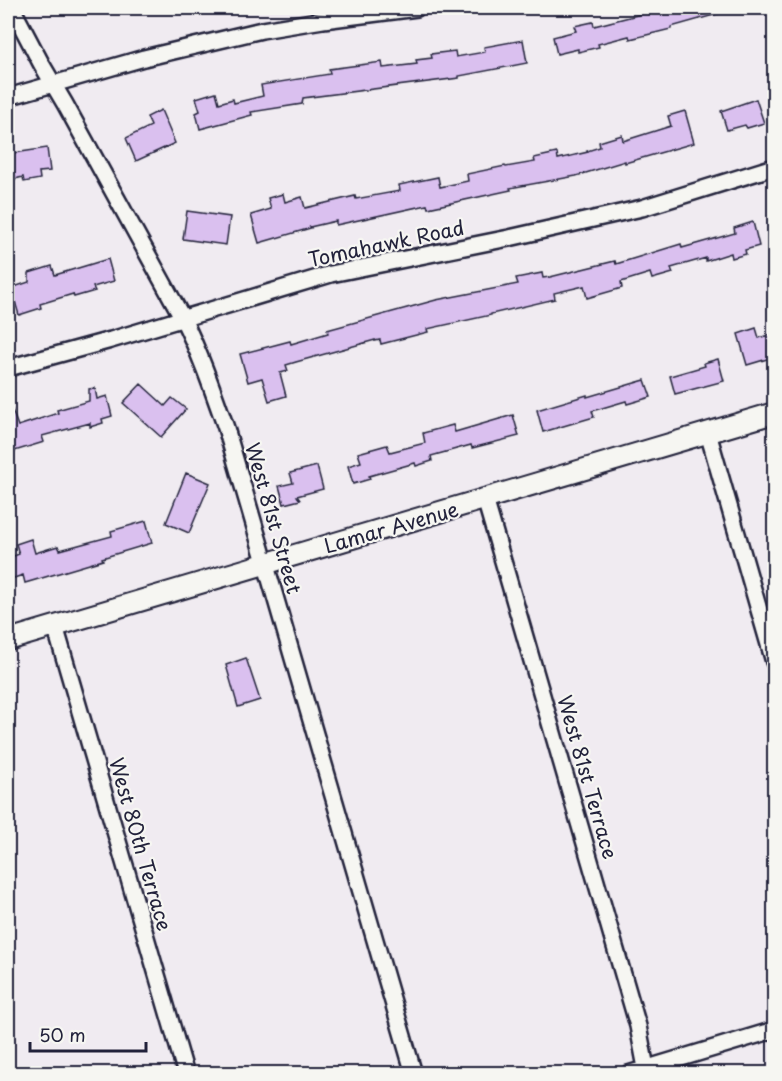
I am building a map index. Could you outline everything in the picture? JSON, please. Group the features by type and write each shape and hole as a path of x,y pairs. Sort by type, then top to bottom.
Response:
{"street":[{"name":"West 81st Street","path":"12,8 182,318 207,375 226,428 414,1074"},
{"path":"8,97 164,53 262,30 417,8"},
{"name":"Tomahawk Road","path":"8,368 111,340 331,274 642,208 774,167"},
{"name":"Lamar Avenue","path":"8,640 774,413"},
{"path":"708,433 774,662"},
{"name":"West 81st Terrace","path":"486,499 638,1026 646,1068"},
{"name":"West 80th Terrace","path":"55,626 186,1074"},
{"path":"628,1074 774,1030"}],"building":[{"path":"648,8 727,8 728,11 671,27 671,29 630,39 629,36 578,52 578,49 557,54 553,37 576,31 574,26 593,22 594,26 649,12"},
{"path":"523,40 527,63 459,76 459,78 303,98 302,104 251,112 252,115 200,129 196,113 200,111 196,98 216,92 219,103 233,99 234,103 263,96 261,85 330,74 329,69 382,62 383,68 417,64 416,60 432,58 431,54 455,51 456,57 485,52 484,47"},
{"path":"756,99 764,123 727,130 721,111"},
{"path":"161,110 175,143 136,161 126,138 151,126 147,117"},
{"path":"685,111 694,143 576,176 510,188 511,190 428,208 427,205 336,225 336,221 259,243 251,215 271,209 268,198 283,194 285,202 302,197 305,208 355,196 356,199 400,191 399,185 438,177 440,187 468,181 467,174 535,162 534,158 557,153 558,159 588,152 600,147 599,142 622,135 623,141 671,126 668,116"},
{"path":"47,148 50,171 39,172 40,179 24,182 23,177 15,179 14,172 8,173 8,154"},
{"path":"187,211 230,217 226,245 183,239"},
{"path":"753,222 759,246 745,250 746,254 732,258 731,253 706,261 706,258 671,268 673,273 652,279 650,273 621,282 622,288 587,298 584,286 554,293 555,299 427,329 428,332 381,344 380,340 375,340 286,365 288,371 280,373 286,396 269,401 262,378 248,382 240,354 290,341 291,344 328,333 327,330 436,300 518,284 516,278 542,273 543,278 550,277 615,261 616,264 681,244 682,248 735,233 734,228"},
{"path":"108,259 114,281 93,287 95,291 74,297 73,294 40,304 41,308 19,315 11,288 29,282 29,273 52,266 55,275"},
{"path":"756,328 759,338 774,333 774,357 747,365 738,334"},
{"path":"718,359 724,381 675,394 670,376 705,366 704,363"},
{"path":"645,380 651,397 627,404 626,401 592,411 594,417 543,432 537,410"},
{"path":"141,384 165,406 172,398 186,409 161,437 123,403"},
{"path":"95,388 97,399 107,396 112,416 102,419 103,423 90,427 90,423 42,436 44,442 8,453 8,402 18,426 58,413 57,410 89,401 89,389"},
{"path":"513,415 519,436 472,448 471,445 431,456 432,461 416,466 415,463 369,476 370,479 353,484 348,466 361,462 358,453 387,445 390,452 425,443 423,433 453,425 455,432"},
{"path":"317,466 323,489 297,496 300,500 284,504 279,486 293,483 290,473"},
{"path":"186,473 210,483 189,533 166,523"},
{"path":"146,521 152,543 25,583 23,575 8,580 8,558 19,554 16,544 31,539 35,553 58,546 60,550 112,536 111,531"},
{"path":"246,658 260,700 238,707 226,665"}]}
